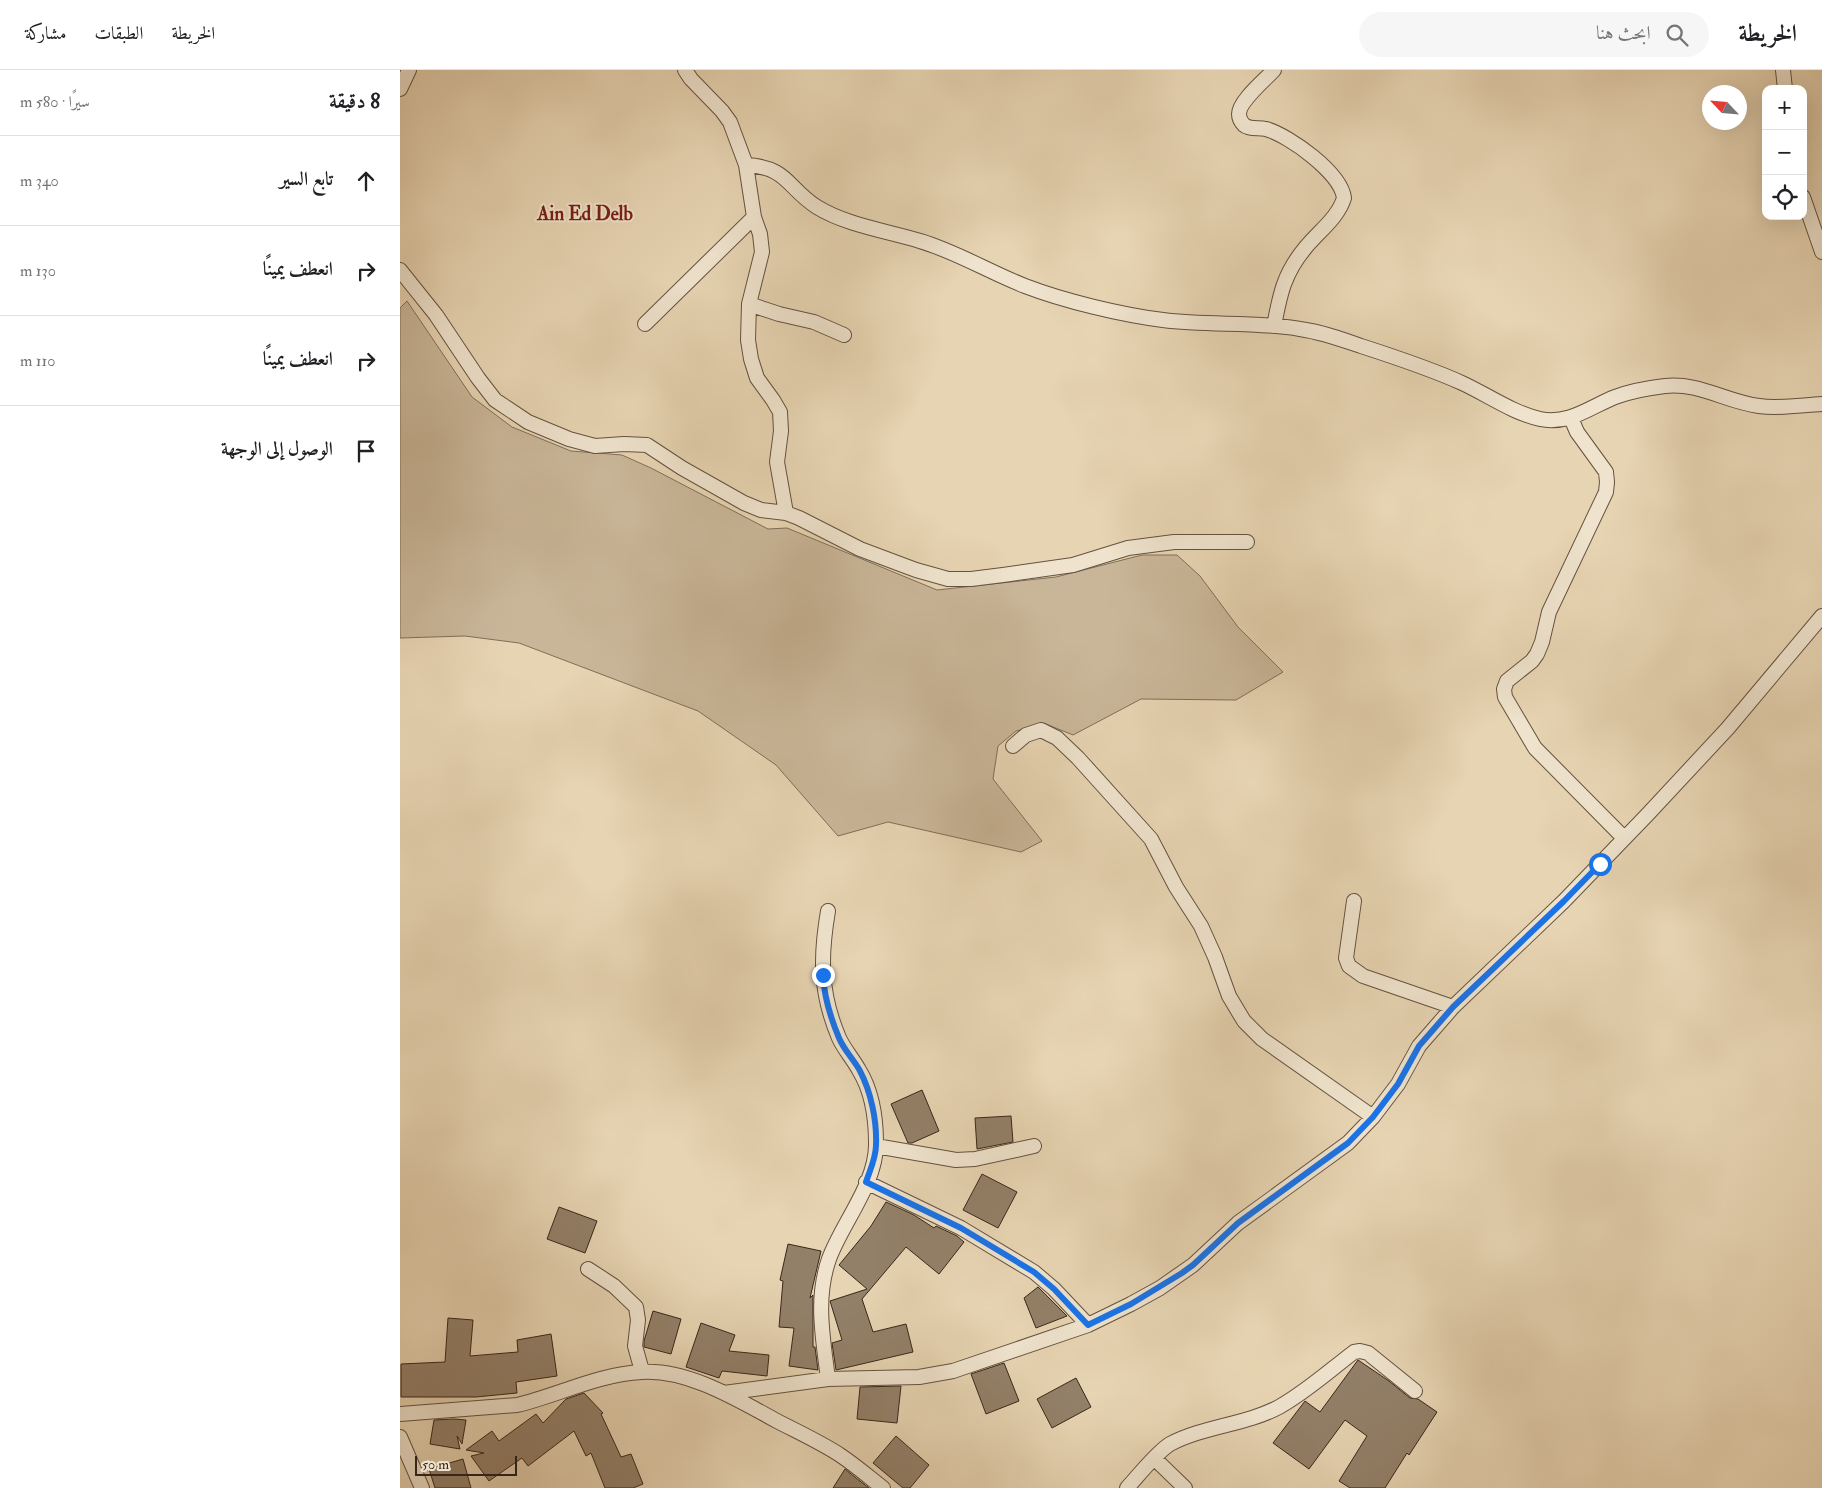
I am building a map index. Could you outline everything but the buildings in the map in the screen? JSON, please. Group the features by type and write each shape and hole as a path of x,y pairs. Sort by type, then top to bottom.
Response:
{"street":[{"path":"400,89 409,70"},
{"path":"685,70 690,79 722,111 730,122 746,165 754,217 760,234 762,252 749,304 748,340 750,359 757,378 780,412 781,431 777,462 786,513"},
{"path":"1274,70 1240,108 1241,121 1251,128 1265,129 1283,136 1300,148 1338,183 1344,198 1331,219 1291,267 1284,280 1274,326"},
{"path":"1783,70 1785,85"},
{"path":"746,165 772,169 792,184 804,197 831,214 922,241 1025,286 1080,303 1162,320 1274,326 1300,329 1330,336 1442,374 1508,407 1537,418 1552,421 1571,418 1615,397 1640,389 1669,385 1707,390 1758,406 1775,407 1822,404"},
{"path":"1807,209 1822,252"},
{"path":"645,324 754,217"},
{"path":"400,270 436,315 495,400 528,422 569,439 595,446 638,444 647,446 744,503 761,510 786,513 799,518 860,549 916,570 948,579 979,578 1073,565 1128,548 1167,543 1247,542"},
{"path":"749,304 779,314 814,322 844,335"},
{"path":"1571,418 1577,432 1606,472 1606,492 1549,612 1542,642 1537,654 1532,661 1507,681 1504,689 1505,697 1535,748 1624,838"},
{"path":"724,1393 828,1379 901,1378 937,1374 974,1364 1088,1325 1160,1288 1193,1265 1238,1223 1348,1143 1373,1117 1398,1084 1419,1046 1453,1007 1564,901 1624,838 1728,728 1821,619"},
{"path":"1013,746 1026,735 1041,730 1057,738 1078,758 1151,839 1176,887 1201,926 1216,957 1229,996 1244,1021 1262,1039 1373,1117"},
{"path":"1354,901 1346,958 1349,966 1363,976 1453,1007"},
{"path":"828,911 822,942 824,988 840,1040 868,1089 875,1120 876,1146 874,1161 866,1182 836,1244 824,1279 820,1309 828,1379"},
{"path":"876,1146 956,1160 975,1159 1034,1146"},
{"path":"866,1182 961,1228 1034,1272 1054,1289 1088,1325"},
{"path":"588,1269 614,1286 636,1307 638,1320 635,1346 642,1372"},
{"path":"1127,1488 1169,1445 1185,1438 1256,1417 1278,1407 1301,1393 1354,1352 1368,1353 1415,1391"},
{"path":"400,1414 517,1405 534,1401 584,1383 642,1372 662,1373 677,1376 724,1393 838,1454 883,1488"},
{"path":"400,1437 422,1488"},
{"path":"1155,1458 1185,1488"}],"shaded area":[{"path":"407,301 472,397 512,427 571,451 622,455 651,468 768,529 787,528 937,590 1056,577 1142,555 1177,555 1200,576 1238,627 1283,672 1236,700 1141,699 1073,735 1046,724 1016,731 998,746 993,779 1042,841 1021,852 888,822 838,836 776,765 698,711 519,643 465,636 400,638 400,308"}],"district":[{"name":"Ain Ed Delb","path":"585,214"}],"route":[{"path":"823,975 824,988 840,1040 868,1089 875,1120 876,1146 874,1161 866,1182 961,1228 1034,1272 1054,1289 1088,1325 1160,1288 1182,1273 1238,1223 1348,1143 1373,1117 1398,1084 1419,1046 1453,1007 1600,864"}]}
